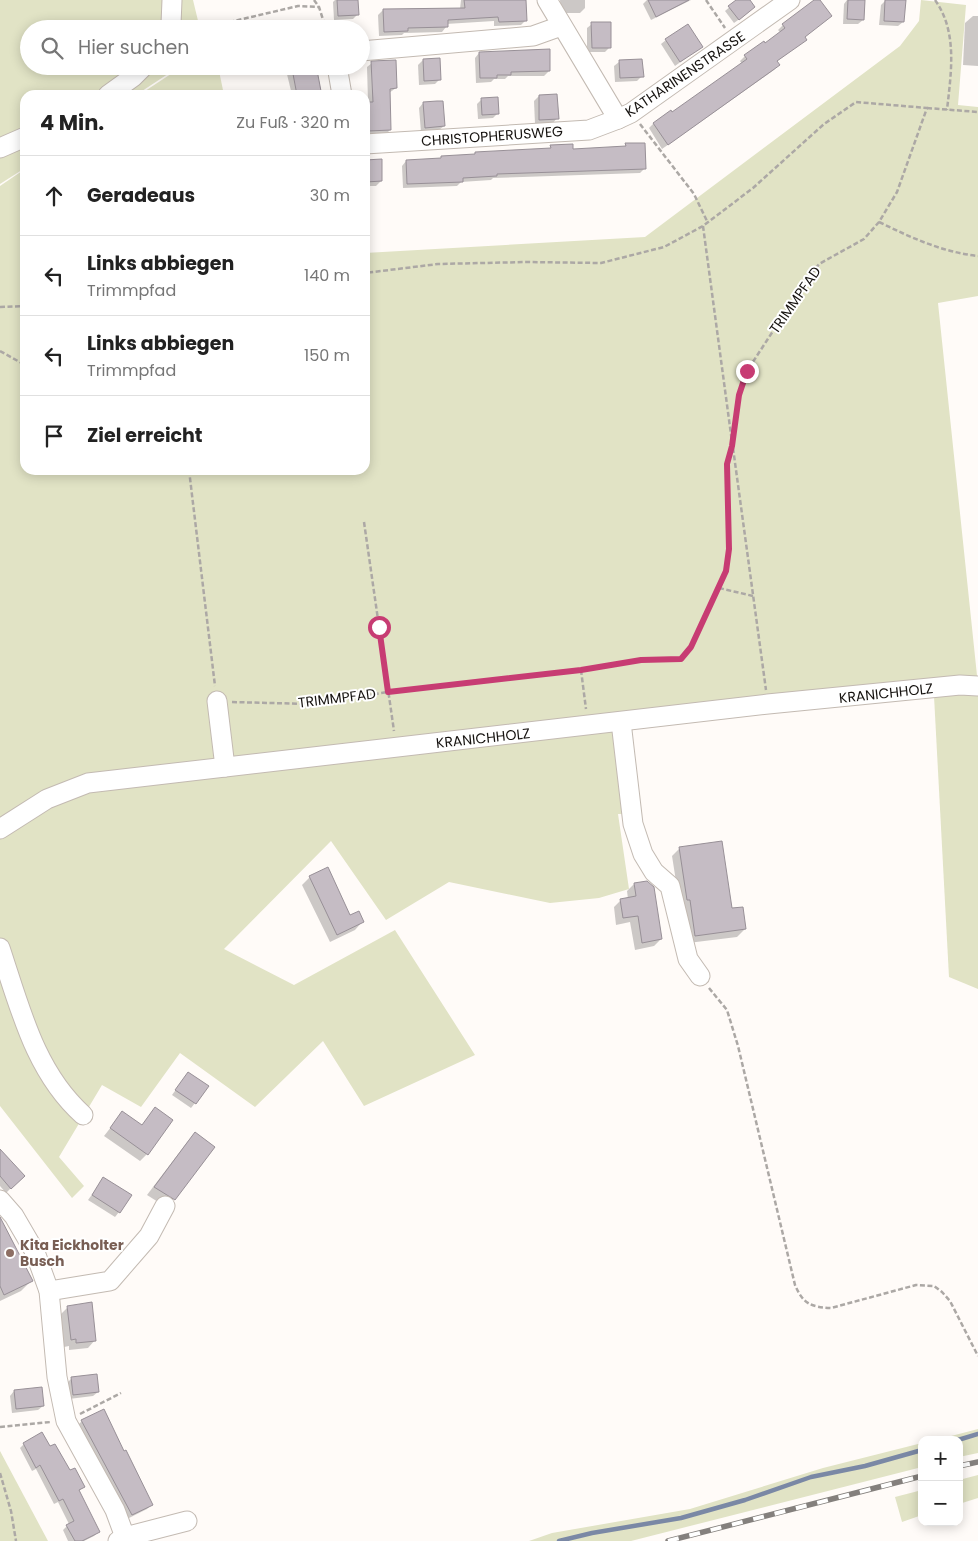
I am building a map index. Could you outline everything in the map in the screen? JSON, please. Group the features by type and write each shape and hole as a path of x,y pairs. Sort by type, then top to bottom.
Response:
{"street":[{"path":"171,20 172,0"},
{"name":"KATHARINENSTRASSE","path":"547,0 561,26 624,116 734,41 790,0"},
{"path":"370,50 533,36 561,26"},
{"path":"115,90 135,75"},
{"path":"339,75 341,90"},
{"name":"CHRISTOPHERUSWEG","path":"370,144 589,130 624,116"},
{"path":"0,148 20,139"},
{"name":"KRANICHHOLZ","path":"0,829 47,799 88,783 768,704 960,686 978,686"},
{"path":"217,701 225,767"},
{"path":"621,722 632,824 643,854 654,872 670,886 688,959 700,976"},
{"path":"0,948 28,1031 39,1057 52,1080 70,1103 83,1115"},
{"path":"0,1200 14,1216 35,1252 49,1292 57,1377 66,1421 115,1510 122,1539 187,1522"},
{"path":"49,1292 110,1281 149,1236 164,1206"}],"path":[{"path":"314,0 323,20"},
{"path":"706,0 734,41"},
{"path":"935,0 947,25 951,42 947,110"},
{"path":"238,20 298,6 319,8"},
{"path":"370,272 438,264 601,263 664,247 703,226 707,221 753,188 824,124 856,102 978,112"},
{"name":"TRIMMPFAD","path":"217,701 309,704 388,692 581,670 641,660 681,659 691,647 726,571 729,549 727,464 732,446 739,395 747,371 819,264 864,239 880,222 897,192 927,108"},
{"path":"624,116 694,194 707,221"},
{"path":"880,222 920,242 961,254 978,256"},
{"path":"703,226 768,704"},
{"path":"0,307 20,306"},
{"path":"0,351 20,362"},
{"path":"190,475 217,701"},
{"path":"364,522 397,747"},
{"path":"719,588 753,596"},
{"path":"581,670 588,726"},
{"path":"700,976 728,1010 747,1078 796,1285 803,1300 820,1308 831,1308 916,1284 934,1286 950,1300 978,1356"},
{"path":"0,1473 11,1511 16,1541"}],"green space":[{"path":"0,0 193,0 198,20 20,20 20,75 166,75 144,90 20,90 20,171 0,184"},
{"path":"921,0 966,5 958,105 978,107 978,296 938,303 978,685 615,719 626,814 618,814 629,889 599,898 550,903 449,882 386,920 331,841 224,949 294,985 395,930 475,1055 364,1106 323,1041 255,1107 180,1053 141,1107 102,1085 59,1157 84,1186 72,1198 0,1106 0,186 20,172 20,475 370,475 370,253 645,237 900,46 919,21"},
{"path":"169,75 220,75 223,90 147,90"},
{"path":"978,694 978,989 949,977 934,696"},
{"path":"978,1429 978,1453 963,1456 963,1436 951,1436"},
{"path":"918,1444 918,1468 631,1541 529,1541 552,1533 690,1509 823,1468"},
{"path":"0,1451 48,1541 0,1541"},
{"path":"978,1475 978,1498 963,1503 963,1479"},
{"path":"918,1491 918,1516 902,1522 895,1497"}],"building":[{"path":"337,0 358,0 359,15 338,16"},
{"path":"464,0 526,0 527,21 499,22 498,17 448,20 448,27 408,28 408,31 384,32 383,9 465,8"},
{"path":"648,0 689,0 656,17"},
{"path":"736,0 750,0 755,7 739,20 728,6"},
{"path":"814,0 820,0 832,16 805,37 807,40 777,61 780,65 668,145 653,123 671,110 672,112 747,59 744,55 764,41 765,43 785,28 782,24"},
{"path":"848,0 865,0 864,20 847,19"},
{"path":"885,0 906,0 904,22 884,21"},
{"path":"591,22 611,22 611,48 592,48"},
{"path":"688,24 703,47 680,62 665,39"},
{"path":"550,49 550,71 511,72 511,75 497,75 497,78 480,78 479,52"},
{"path":"440,58 441,80 424,81 423,59"},
{"path":"642,59 644,77 620,78 619,60"},
{"path":"396,60 397,88 390,89 391,130 370,131 370,102 373,102 371,61"},
{"path":"293,75 318,75 321,90 296,90"},
{"path":"557,94 559,119 539,120 539,95"},
{"path":"498,97 499,114 482,115 481,98"},
{"path":"443,101 445,126 425,128 423,102"},
{"path":"625,143 645,143 646,169 497,174 497,176 463,178 463,182 407,184 406,160 441,158 441,156 475,154 475,152 551,148 550,145 573,144 573,149 626,146"},
{"path":"382,159 382,181 370,182 370,160"},
{"path":"722,841 732,908 743,907 746,929 695,936 690,900 687,900 679,847"},
{"path":"328,867 350,915 359,911 364,922 337,935 309,876"},
{"path":"647,881 654,887 662,939 642,943 638,916 623,918 620,899 636,896 634,883"},
{"path":"188,1072 209,1086 196,1104 175,1090"},
{"path":"155,1107 173,1120 148,1155 110,1128 122,1111 142,1125"},
{"path":"195,1132 215,1147 175,1200 154,1187"},
{"path":"0,1149 25,1176 11,1189 0,1176"},
{"path":"103,1177 132,1195 120,1213 92,1195"},
{"name":"Kita Eickholter Busch","path":"0,1217 33,1281 4,1295 0,1286"},
{"path":"92,1302 96,1341 76,1343 76,1339 71,1340 67,1306"},
{"path":"97,1374 99,1392 73,1395 71,1377"},
{"path":"42,1387 44,1406 16,1409 14,1390"},
{"path":"104,1409 153,1505 132,1515 81,1420"},
{"path":"42,1432 50,1446 55,1444 70,1470 75,1468 85,1487 79,1490 100,1532 82,1541 75,1541 66,1525 74,1521 63,1499 59,1501 40,1465 36,1468 23,1443"}],"waterway":[{"path":"963,1438 978,1434"},
{"path":"559,1541 592,1533 681,1518 745,1500 811,1477 865,1466 918,1451"}],"railway":[{"path":"963,1465 978,1462"},
{"path":"668,1541 918,1477"}],"place":[{"name":"Kita Eickholter Busch","path":"10,1253"}],"route":[{"path":"379,627 388,692 581,670 641,660 681,659 691,647 726,571 729,549 727,464 732,446 739,395 747,371"}]}
